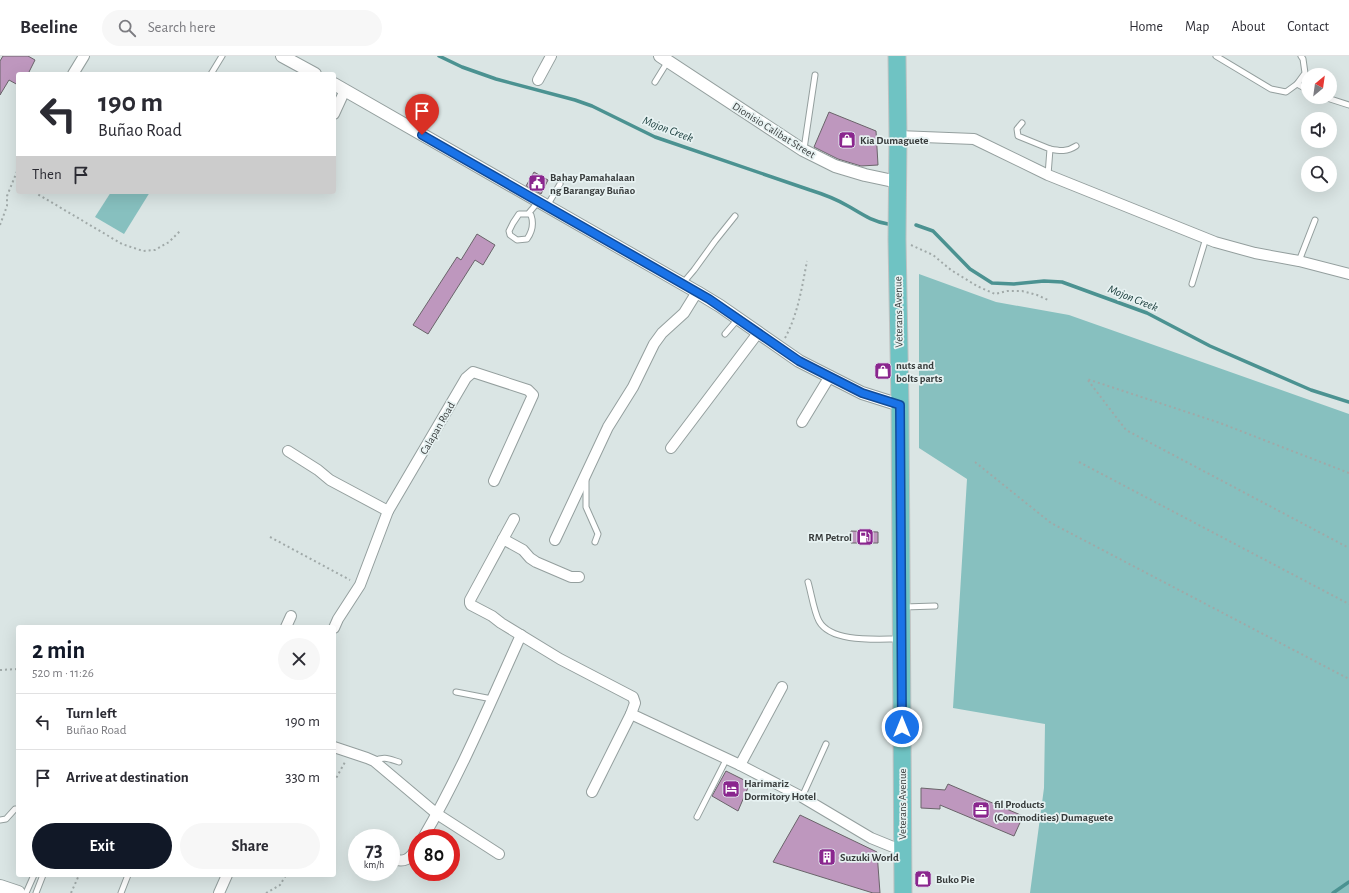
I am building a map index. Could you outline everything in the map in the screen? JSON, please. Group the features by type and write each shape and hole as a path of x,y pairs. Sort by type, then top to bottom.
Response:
{"highway":[{"name":"Veterans Avenue","path":"897,56 897,237 900,405 903,893"}],"main road":[{"path":"0,887 18,893"}],"street":[{"path":"74,72 84,56"},
{"path":"282,56 311,72"},
{"path":"538,80 551,56"},
{"name":"Dionisio Calibat Street","path":"664,59 803,150 835,166 865,175 898,182"},
{"path":"336,85 697,292 799,361 862,393 900,405"},
{"path":"336,110 345,90"},
{"path":"898,136 974,139 1048,175 1206,238 1256,253 1299,261 1349,274"},
{"path":"555,540 608,427 633,387 654,344 662,333 684,313 697,292"},
{"path":"671,448 758,333"},
{"name":"Calapan Road","path":"335,625 360,585 388,511 466,378 473,372 528,390 533,395 494,480"},
{"path":"802,422 830,376"},
{"path":"288,451 318,470 330,480 388,511"},
{"path":"514,519 470,603 471,606 492,616 560,659 633,697 635,703 592,792"},
{"path":"504,539 523,550 536,562 571,577 579,577"},
{"path":"287,625 291,616"},
{"path":"428,829 468,752 521,635"},
{"path":"740,764 782,687"},
{"path":"631,714 740,764 802,797 871,838 903,851"},
{"path":"336,748 374,761 437,814 499,854"},
{"path":"219,893 226,877"}],"lane":[{"path":"212,72 222,56"},
{"path":"1216,56 1272,89 1286,92 1297,84 1305,73 1303,59 1301,56"},
{"path":"1221,56 1225,62"},
{"path":"655,82 664,59"},
{"path":"803,150 815,75"},
{"path":"1297,84 1301,86"},
{"path":"1337,101 1349,105"},
{"path":"1022,123 1017,129 1018,136 1057,151 1068,151 1076,146"},
{"path":"1048,175 1050,149"},
{"path":"528,214 531,215 534,223 530,234 527,239 517,240 510,235 509,229 519,214 528,214 543,204 560,184"},
{"path":"682,284 735,216"},
{"path":"1299,261 1316,220"},
{"path":"1192,284 1206,238"},
{"path":"725,334 738,319"},
{"path":"586,474 586,507 598,534 595,542"},
{"path":"808,582 818,619 824,627 838,635 857,639 901,639"},
{"path":"901,607 935,606"},
{"path":"456,692 492,700"},
{"path":"802,797 826,744"},
{"path":"374,761 380,758 386,758 399,762"},
{"path":"698,817 726,758"},
{"path":"0,820 6,819 16,809"},
{"path":"26,893 33,877"},
{"path":"36,893 42,877"},
{"path":"121,893 127,877"}],"path":[{"path":"0,225 6,206 7,196 16,175"},
{"path":"37,194 122,244 142,251 155,250 169,242 181,230"},
{"path":"897,237 933,255 951,270 983,289 995,294 1007,291 1022,291 1048,300"},
{"path":"780,348 790,328 798,306 807,261"},
{"path":"1349,473 1220,423 1087,379 1126,430 1349,548"},
{"path":"975,462 1051,523 1349,679"},
{"path":"1079,462 1349,604"},
{"path":"270,537 360,585"},
{"path":"0,670 16,669"},
{"path":"336,778 350,752"},
{"path":"71,893 78,877"},
{"path":"266,893 280,885 285,877"}],"shaded area":[{"path":"110,194 149,194 124,234 95,217"},
{"path":"919,274 996,302 1069,315 1349,414 1349,893 1030,893 1044,788 1045,724 953,708 967,479 919,448"}],"building":[{"path":"3,56 28,56 35,60 29,72 16,72 16,84 9,80 0,95 0,61"},
{"name":"Kia Dumaguete","path":"829,112 876,131 878,165 861,166 838,159 814,147"},
{"name":"Bahay Pamahalaan ng Barangay Buñao","path":"534,172 548,180 541,194 526,186"},
{"path":"477,234 495,245 483,265 475,260 428,334 413,325 457,257 461,260"},
{"name":"RM Petrol","path":"851,531 878,532 878,543 851,543"},
{"name":"Harimariz Dormitory Hotel","path":"726,771 750,783 738,811 712,796"},
{"name":"fil Products (Commodities) Dumaguete","path":"948,784 1023,816 1014,836 940,805 940,809 921,808 921,788 945,790"},
{"name":"Suzuki World","path":"800,815 877,852 880,893 873,893 773,862"}],"waterway":[{"name":"Mojon Creek","path":"439,56 462,67 496,79 592,106 655,137 825,195 872,219 888,224"},
{"name":"Mojon Creek","path":"916,225 933,231 970,269 992,283 1014,284 1044,281 1062,282 1147,313 1210,346 1311,390 1349,402"},
{"path":"1333,893 1349,882"}],"place":[{"name":"Kia Dumaguete","path":"847,140"},
{"name":"Bahay Pamahalaan ng Barangay Buñao","path":"537,183"},
{"name":"nuts and bolts parts","path":"883,371"},
{"name":"RM Petrol","path":"865,537"},
{"name":"Harimariz Dormitory Hotel","path":"731,789"},
{"name":"fil Products (Commodities) Dumaguete","path":"981,810"},
{"name":"Suzuki World","path":"827,857"},
{"name":"Buko Pie","path":"923,879"}],"route":[{"path":"422,135 709,299 799,361 862,393 900,405 902,727"}]}
